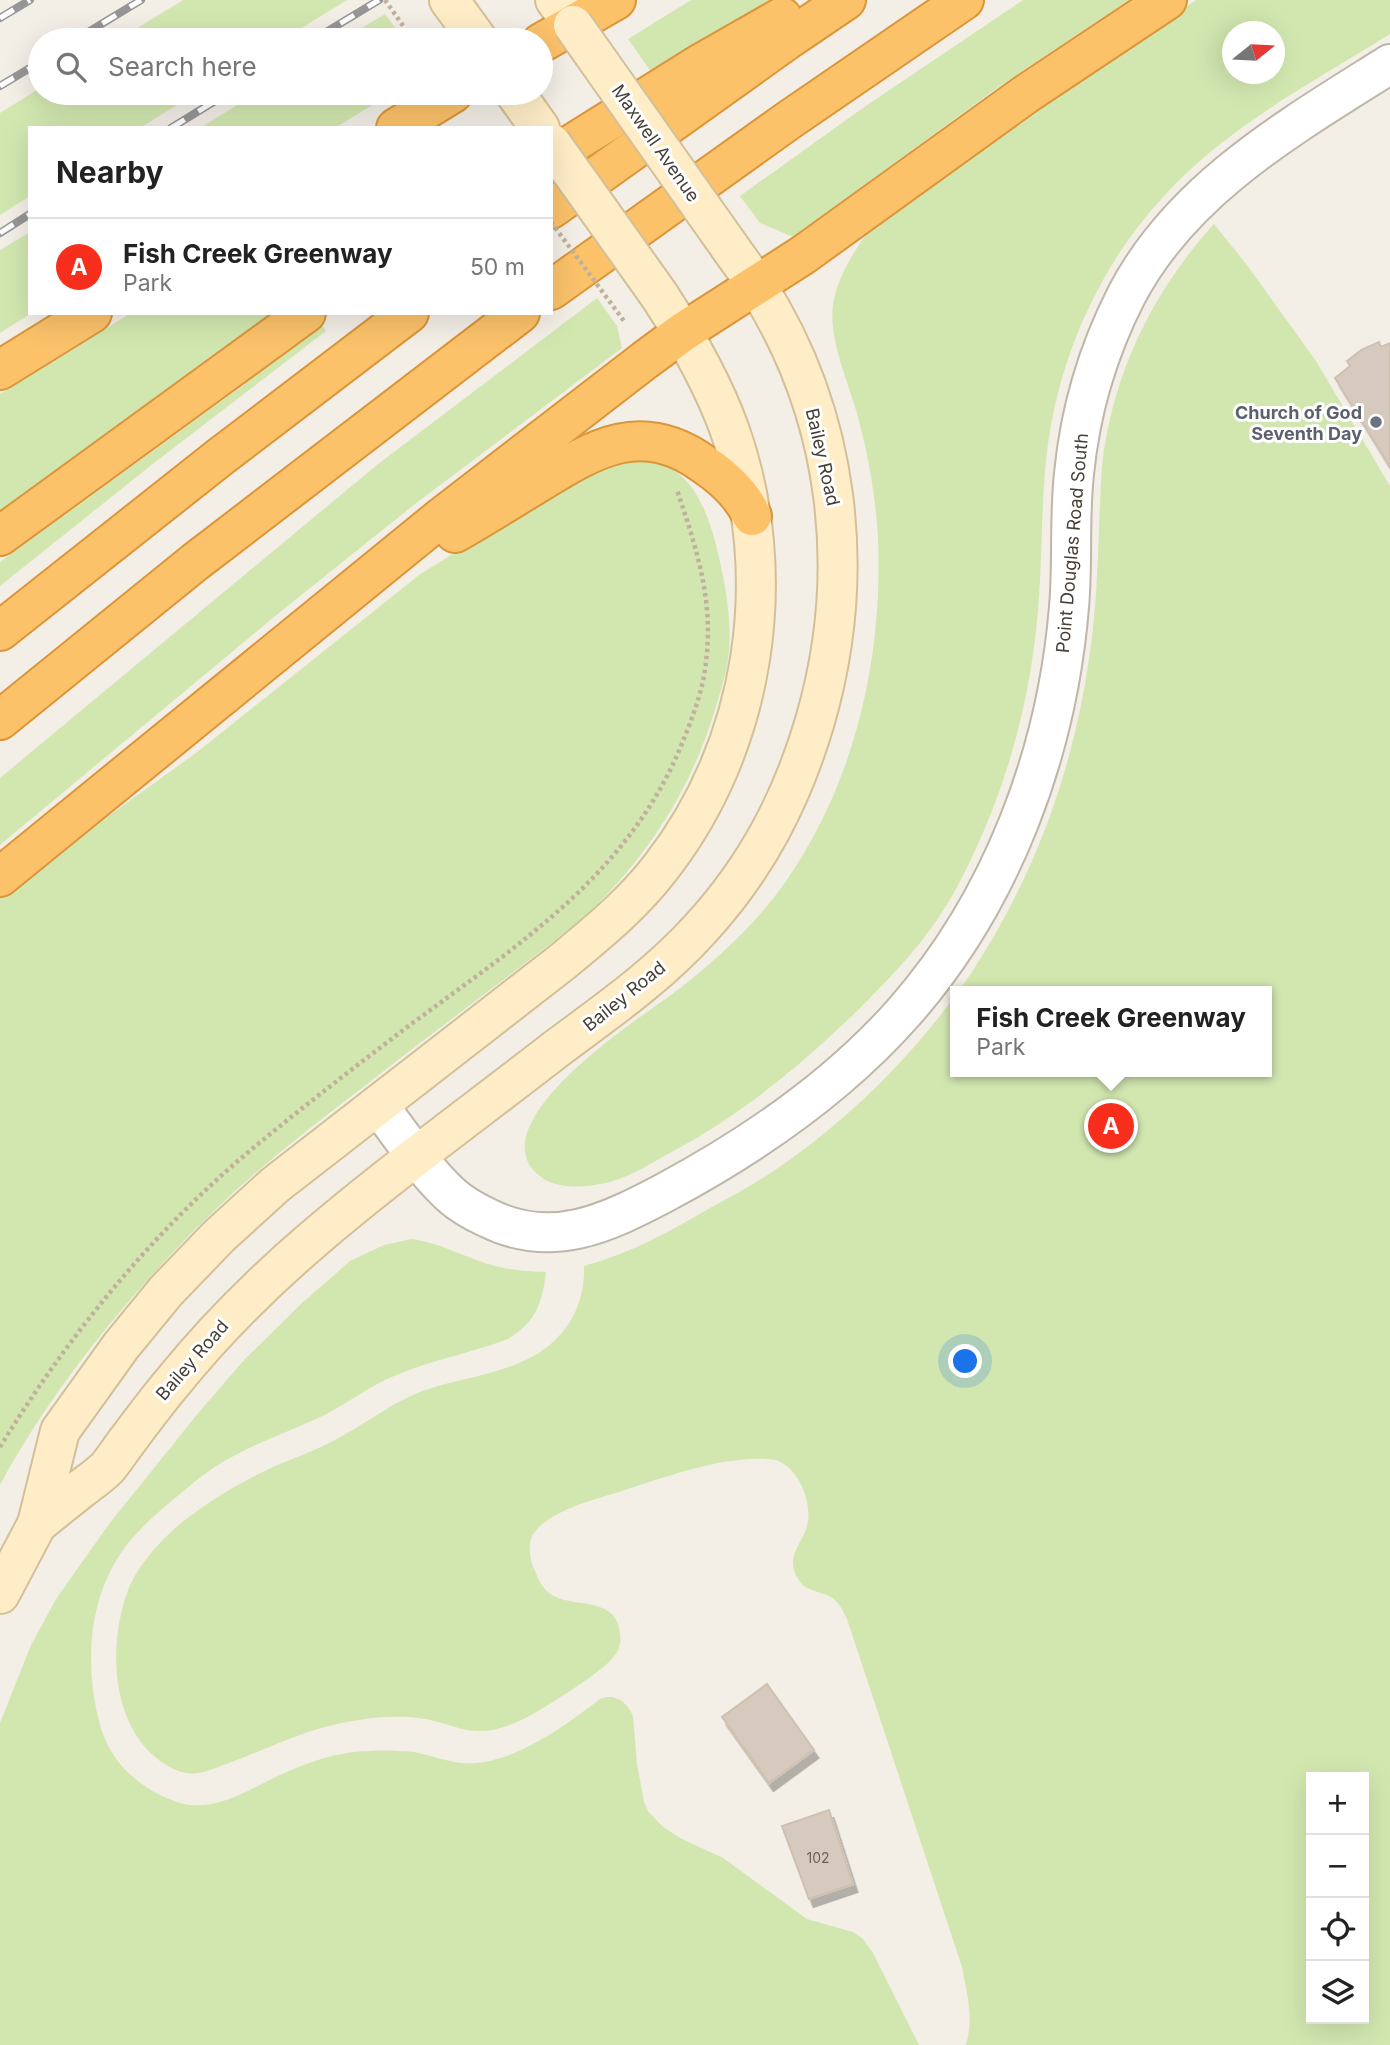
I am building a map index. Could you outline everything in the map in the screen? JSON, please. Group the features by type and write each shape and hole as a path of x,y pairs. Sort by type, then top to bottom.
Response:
{"highway":[{"path":"556,23 616,0"},
{"path":"553,156 698,65 811,0"},
{"path":"553,208 846,0"},
{"path":"553,289 789,120 964,0"},
{"path":"0,877 443,516 683,332 803,255 1026,94 1167,0"},
{"path":"399,126 433,105"},
{"path":"0,370 89,315"},
{"path":"0,536 303,315"},
{"path":"0,631 405,315"},
{"path":"0,720 195,562 517,315"},
{"path":"301,634 495,509 584,456 608,445 642,441 682,451 730,485 752,516"}],"main road":[{"path":"449,0 469,28"},
{"name":"Maxwell Avenue","path":"556,23 757,285"},
{"path":"524,105 539,126"},
{"path":"553,146 660,295 683,332"},
{"name":"Bailey Road","path":"37,1524 107,1468 186,1366 254,1292 328,1226 628,995 676,953 702,928 743,876 774,825 807,748 833,641 837,605 837,522 825,447 812,403 790,347 757,285"},
{"name":"Bailey Road","path":"0,1594 37,1524 60,1431 142,1319 250,1206 607,924 642,891 680,840 719,766 734,727 752,649 757,589 752,516 747,490 730,431 710,382 683,332"}],"street":[{"name":"Point Douglas Road South","path":"378,1105 448,1192 477,1213 505,1226 532,1233 569,1231 593,1226 638,1207 763,1135 838,1076 902,1015 936,971 980,904 1019,824 1043,751 1060,679 1069,606 1077,444 1091,380 1127,294 1155,250 1220,180 1260,149 1390,64"}],"path":[{"path":"385,0 405,28"},
{"path":"553,225 624,321"},
{"path":"315,1098 572,899 622,847 662,787 697,702 706,662 708,637 700,560 676,485"}],"green space":[{"path":"183,0 347,0 302,28 138,28"},
{"path":"691,0 772,0 652,73 628,39"},
{"path":"1023,0 1129,0 997,88 793,237 760,223 740,196 860,110"},
{"path":"1196,0 1390,0 1390,34 1271,108 1214,149 1163,197 1139,225 1100,286 1070,353 1051,424 1044,484 1037,624 1023,709 1006,770 984,830 957,887 936,922 899,968 857,1011 790,1071 743,1108 693,1140 629,1175 590,1186 555,1184 541,1177 527,1161 525,1143 531,1123 544,1103 578,1066 684,985 719,955 766,907 810,843 847,761 860,718 869,673 875,629 878,539 874,494 863,435 837,348 832,318 839,282 849,261 876,222 1001,131"},
{"path":"385,14 395,28 362,28"},
{"path":"28,96 28,105 177,105 143,126 28,126 28,197 0,215 0,113"},
{"path":"237,105 372,105 338,126 203,126"},
{"path":"1214,224 1316,361 1390,486 1390,2045 966,2045 970,2015 962,1967 847,1619 834,1599 805,1587 795,1573 793,1558 807,1526 808,1507 797,1478 784,1464 776,1460 738,1460 678,1473 578,1505 557,1514 539,1527 530,1542 530,1552 532,1565 542,1586 559,1598 592,1605 611,1613 617,1621 620,1642 617,1653 603,1667 524,1719 497,1729 479,1731 419,1718 369,1719 300,1735 204,1772 181,1772 160,1761 143,1745 131,1726 123,1705 116,1658 122,1611 128,1590 150,1554 165,1538 214,1499 238,1485 333,1441 409,1397 507,1368 539,1353 561,1334 573,1317 583,1287 584,1266 617,1255 665,1233 775,1170 825,1133 872,1091 950,1003 950,1077 1272,1077 1272,986 962,986 1009,909 1030,866 1063,777 1085,684 1092,636 1102,466 1107,432 1125,367 1154,306 1192,250"},
{"path":"28,233 29,315 0,333 0,250"},
{"path":"597,298 617,326 622,348 415,504 274,617 0,845 0,778 378,464"},
{"path":"128,315 277,315 0,515 0,394"},
{"path":"319,320 326,331 0,586 0,562 245,384 240,377"},
{"path":"622,459 650,461 667,466 678,473 695,492 715,541 728,610 728,659 714,713 691,772 661,826 624,875 581,920 299,1137 201,1223 136,1292 105,1330 48,1407 0,1485 0,894 196,753 419,575 561,486"},
{"path":"411,1239 500,1267 546,1272 540,1302 532,1318 508,1339 394,1376 326,1414 229,1458 196,1481 139,1531 110,1572 102,1592 92,1634 95,1700 103,1734 114,1756 130,1775 150,1790 180,1803 203,1805 237,1796 298,1767 344,1753 407,1751 461,1763 498,1759 553,1733 600,1699 615,1698 624,1703 633,1716 637,1764 648,1811 662,1826 680,1838 723,1858 807,1919 853,1932 863,1939 873,1953 919,2045 0,2045 0,1723 31,1645 56,1599 109,1524 245,1359 350,1261 384,1245"}],"building":[{"name":"Church of God Seventh Day","path":"1379,342 1381,347 1390,343 1390,467 1335,378 1350,366 1347,361 1361,350"},
{"path":"767,1684 814,1750 769,1783 722,1717"},
{"path":"829,1810 853,1884 809,1899 782,1826"}],"railway":[{"path":"0,18 30,0"},
{"path":"95,28 141,0"},
{"path":"333,28 379,0"},
{"path":"0,86 28,69"},
{"path":"174,126 208,105"},
{"path":"0,233 28,215"}],"place":[{"name":"Church of God Seventh Day","path":"1376,422"},
{"name":"Fish Creek Greenway","path":"1111,1126"}]}
